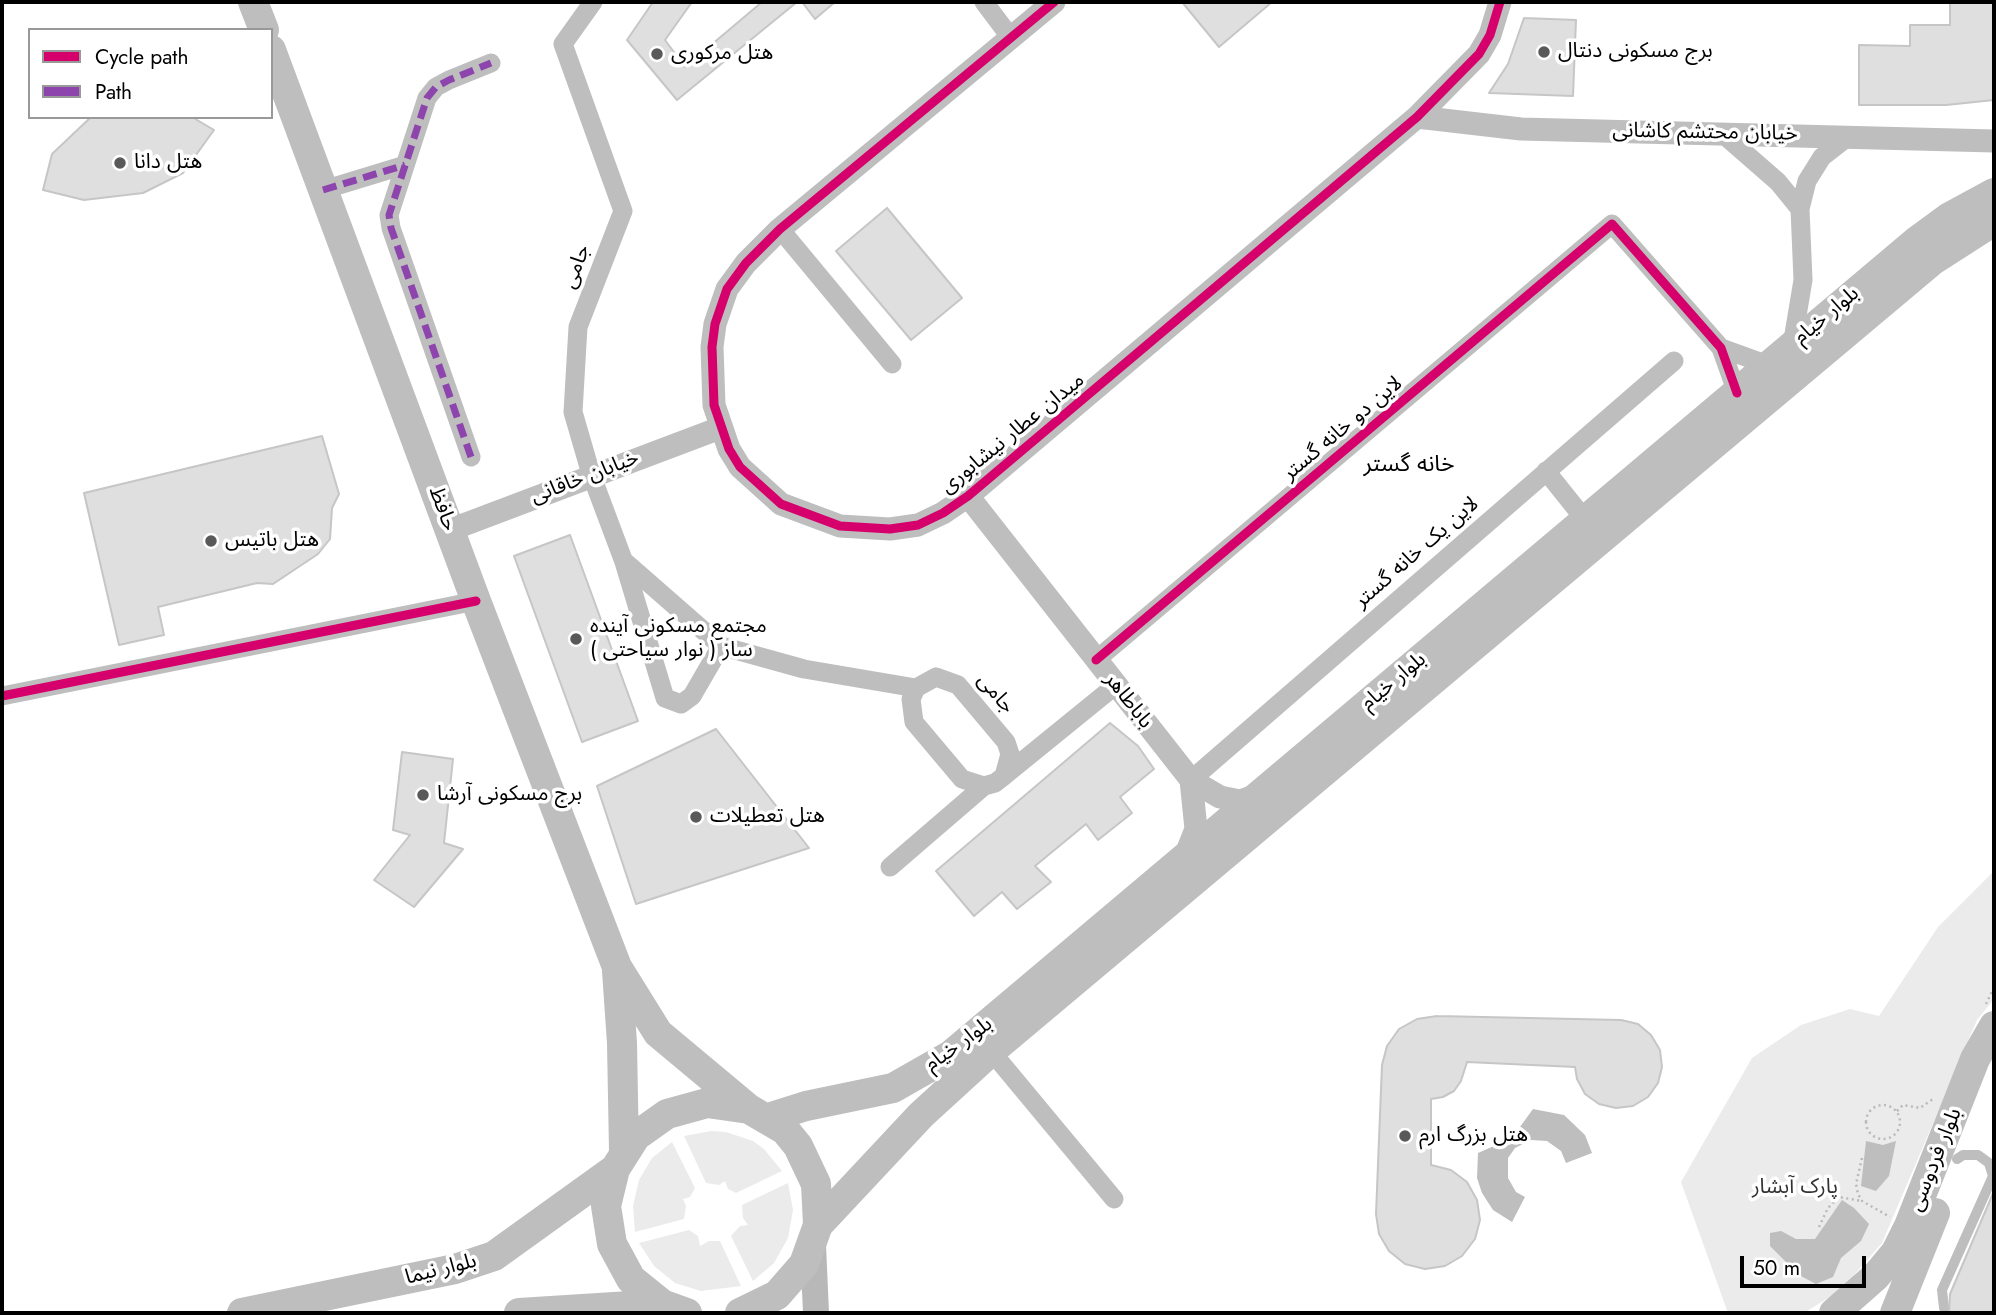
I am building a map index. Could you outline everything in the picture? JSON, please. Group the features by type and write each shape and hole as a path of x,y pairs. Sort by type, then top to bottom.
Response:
{"main road":[{"path":"253,2 263,28"},
{"name":"حافظ","path":"273,55 476,600 617,967"},
{"name":"بلوار خیام","path":"758,1114 893,1088 951,1055 1918,240 1948,218 1994,193"},
{"name":"بلوار خیام","path":"740,1313 759,1306 784,1288 804,1265 816,1235 921,1115 991,1051 1933,260 1994,221"},
{"path":"617,967 658,1033 758,1114 785,1130 809,1164 818,1194 816,1313"},
{"path":"617,967 622,1043 619,1160 606,1206 612,1244 631,1279 678,1311"},
{"name":"بلوار فردوسی","path":"1834,1313 1876,1276 1896,1252 1909,1226 1975,1059 1994,1026"},
{"name":"بلوار فردوسی","path":"1895,1313 1994,1066"},
{"name":"بلوار نیما","path":"242,1313 454,1269 494,1256 619,1160 650,1124 687,1106 728,1104 758,1114"},
{"path":"519,1313 678,1311"}],"street":[{"name":"جامی","path":"593,2 563,44 623,211 578,327 573,412 591,474 624,562 665,698 681,704 692,695 721,646"},
{"path":"984,2 1011,38"},
{"name":"میدان عطار نیشابوری","path":"1054,2 780,229 727,289 718,315 710,375 720,428 740,467 781,504 822,522 862,529 918,525 943,513 968,496 1417,117 1479,54 1490,35 1500,2"},
{"path":"471,457 391,228 389,215 427,98 436,87 491,63"},
{"name":"خیابان محتشم کاشانی","path":"1417,117 1521,129 1994,141"},
{"path":"1723,134 1778,182 1800,209"},
{"path":"1792,346 1804,280 1800,209 1807,181 1822,157 1849,136"},
{"path":"323,190 405,165"},
{"name":"لاین دو خانه گستر","path":"1096,660 1612,224 1721,348"},
{"path":"780,229 892,364"},
{"path":"1721,348 1768,365"},
{"path":"1721,348 1737,393"},
{"name":"لاین یک خانه گستر","path":"1191,780 1674,361"},
{"name":"خیابان خاقانی","path":"450,530 591,474 720,428"},
{"path":"1546,471 1586,521"},
{"name":"باباطاهر","path":"968,496 1191,780 1220,797 1240,801 1260,794"},
{"name":"جامی","path":"624,562 721,646 804,668 916,688 936,677 958,685 1006,743 1010,754 1004,776"},
{"path":"2,696 476,600"},
{"path":"890,867 984,786 1004,776 1116,685"},
{"path":"916,688 911,699 914,722 962,779 984,786"},
{"path":"1185,857 1196,829 1191,780"},
{"path":"991,1051 1114,1199"}],"lane":[{"path":"1944,1308 1942,1290 1993,1176 1984,1158 1970,1154 1957,1159"}],"path":[{"path":"1897,1111 1903,1105 1920,1108 1935,1098 1956,1108"},
{"path":"1886,1105 1897,1111 1900,1125 1894,1136 1881,1139 1869,1132 1866,1119 1873,1108 1886,1105"},
{"path":"1862,1158 1856,1184 1862,1201"},
{"path":"1819,1227 1828,1208 1839,1197 1862,1201 1909,1226"}],"green space":[{"name":"پارک آبشار","path":"1994,871 1994,999 1977,1020 1882,1243 1841,1290 1804,1313 1728,1313 1681,1182 1752,1058 1801,1025 1850,1009 1879,1016 1938,927"},
{"path":"711,1131 726,1132 753,1141 764,1149 782,1171 736,1193 728,1189 725,1181 719,1185 706,1183 684,1136"},
{"path":"672,1142 695,1188 690,1197 683,1199 686,1206 684,1219 635,1232 633,1206 639,1180 652,1158"},
{"path":"788,1183 793,1210 788,1238 774,1263 753,1281 731,1236 740,1226 748,1225 743,1218 742,1205"},
{"path":"689,1230 698,1236 700,1246 709,1241 720,1241 741,1286 701,1291 675,1283 654,1266 639,1243"}],"shaded area":[{"path":"1533,1109 1564,1115 1585,1135 1592,1153 1566,1163 1561,1151 1547,1141 1531,1140 1515,1148 1508,1158 1508,1178 1516,1192 1525,1197 1512,1222 1493,1210 1482,1193 1477,1178 1478,1153 1512,1138"},
{"path":"1866,1141 1883,1145 1896,1141 1889,1176 1876,1191 1861,1186"},
{"path":"1842,1200 1869,1224 1861,1241 1841,1258 1833,1277 1816,1284 1799,1275 1770,1246 1770,1233 1781,1231 1796,1239 1815,1239"}],"building":[{"name":"هتل مرکوری","path":"653,2 692,2 665,40 685,67 762,2 797,2 677,100 627,40"},
{"name":"هتل مرکوری","path":"802,2 835,2 815,19"},
{"path":"1182,2 1272,2 1219,47"},
{"path":"1950,2 1994,2 1994,100 1946,105 1859,105 1859,45 1910,46 1910,25 1950,25"},
{"name":"برج مسکونی دنتال","path":"1524,18 1576,20 1573,96 1489,93 1508,64"},
{"name":"هتل دانا","path":"89,119 195,119 214,130 183,173 143,193 84,200 43,190 52,154"},
{"path":"887,208 962,298 911,340 836,251"},
{"name":"هتل باتیس","path":"322,436 339,494 332,508 330,539 318,554 273,584 257,583 158,607 164,635 119,645 84,493"},
{"name":"مجتمع مسکونی آینده ساز ( نوار سیاحتی )","path":"570,535 638,721 582,742 514,556"},
{"path":"1110,723 1138,746 1154,769 1120,797 1132,813 1098,840 1086,824 1035,866 1051,882 1017,909 1002,892 974,916 936,871"},
{"name":"هتل تعطیلات","path":"716,729 809,848 636,904 597,786"},
{"name":"برج مسکونی آرشا","path":"402,752 453,759 444,843 463,849 414,907 374,880 410,835 393,830"},
{"name":"هتل بزرگ ارم","path":"1437,1016 1621,1020 1638,1024 1651,1035 1660,1050 1662,1067 1658,1083 1648,1097 1633,1106 1616,1108 1599,1104 1585,1094 1577,1079 1575,1067 1467,1062 1461,1081 1454,1091 1431,1099 1431,1165 1451,1170 1467,1182 1477,1200 1480,1220 1475,1239 1462,1256 1445,1266 1425,1269 1405,1264 1389,1251 1379,1234 1376,1214 1382,1065 1387,1046 1399,1029 1417,1019"},
{"path":"1994,1191 1994,1313 1949,1313 1950,1294"}],"marked path":[{"path":"471,457 391,228 389,215 427,98 436,87 491,63"},
{"path":"323,190 405,165"}],"cycle path":[{"path":"1054,2 780,229 746,263 727,289 715,324 712,347 714,405 729,449 740,467 781,504 840,526 890,529 918,525 943,513 968,496 1417,117 1479,54 1490,35 1500,2"},
{"path":"1096,660 1612,224 1721,348 1737,393"},
{"path":"2,696 476,601"}],"place":[{"name":"برج مسکونی دنتال","path":"1544,52"},
{"name":"هتل مرکوری","path":"657,54"},
{"name":"هتل دانا","path":"120,163"},
{"name":"هتل باتیس","path":"211,541"},
{"name":"مجتمع مسکونی آینده ساز ( نوار سیاحتی )","path":"576,639"},
{"name":"برج مسکونی آرشا","path":"423,795"},
{"name":"هتل تعطیلات","path":"696,817"},
{"name":"هتل بزرگ ارم","path":"1405,1136"}],"district":[{"name":"خانه گستر","path":"1409,465"}]}
